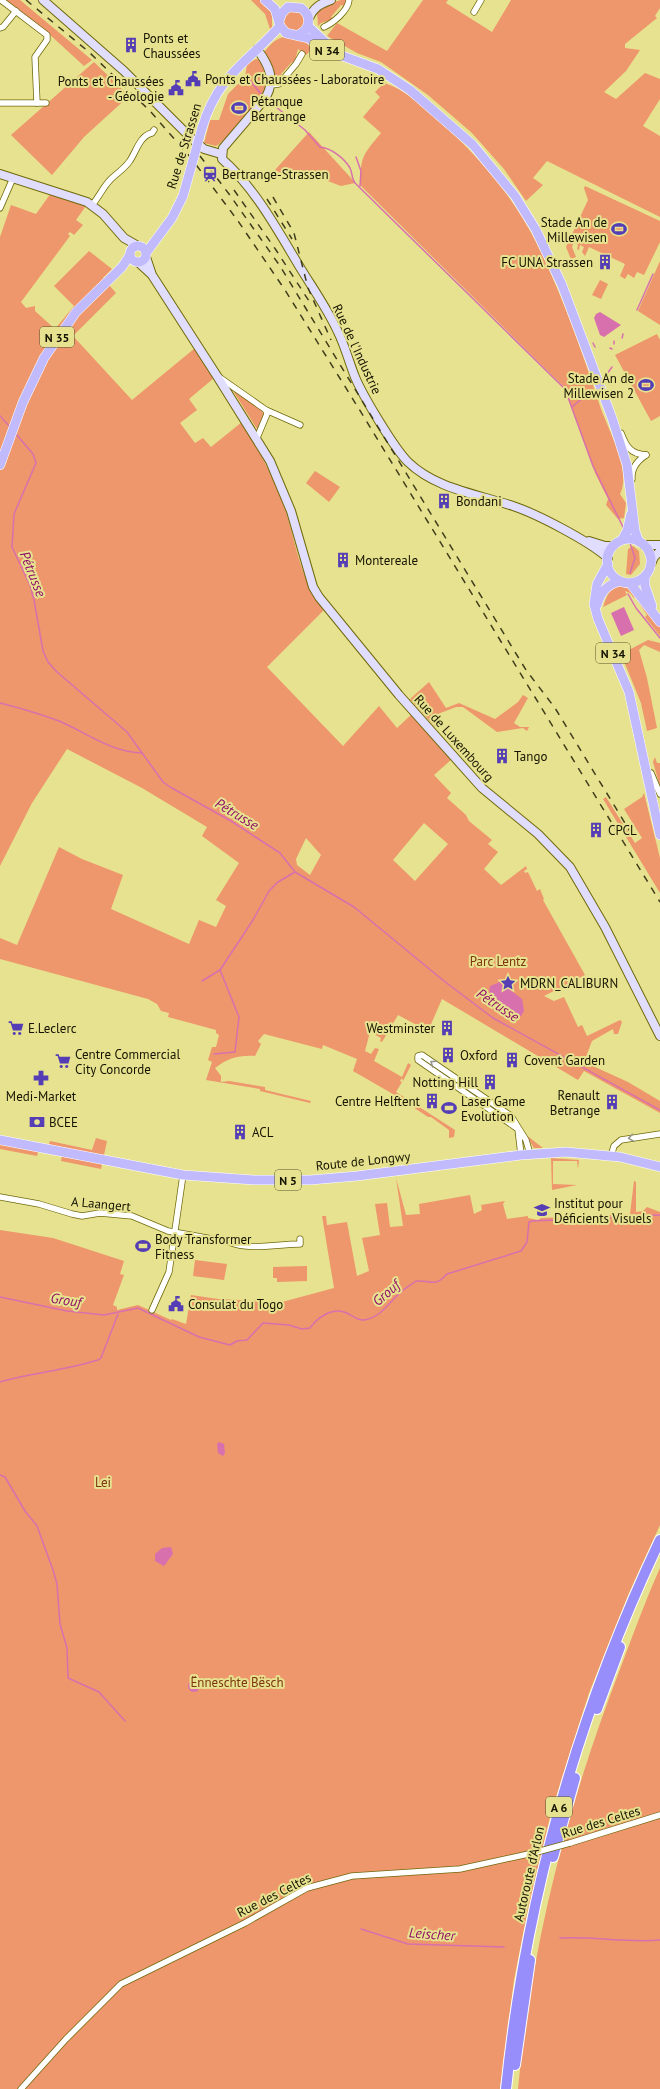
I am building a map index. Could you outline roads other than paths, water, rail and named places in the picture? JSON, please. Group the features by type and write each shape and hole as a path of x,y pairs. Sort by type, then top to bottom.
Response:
{"highway":[{"name":"Autoroute d'Arlon","path":"506,2089 520,1980 538,1892 556,1817 577,1747 603,1671 660,1540"},
{"name":"Autoroute d'Arlon","path":"513,2089 532,1952 550,1865 583,1749 601,1698 633,1616 660,1555"}],"main road":[{"name":"N 34","path":"265,0 275,9 280,24 294,35 329,51 378,69 395,78 447,121 484,157 515,196 536,230 562,285 612,418 627,465 635,532 651,557 651,564"},
{"path":"274,0 288,7 301,8"},
{"path":"280,24 282,13 288,7"},
{"name":"N 34","path":"301,8 308,22 322,40 357,61"},
{"name":"N 34","path":"294,35 308,22"},
{"name":"Rue de Strassen","path":"138,254 157,237 172,218 183,196 202,128 212,100 220,87 280,24"},
{"name":"Rue de Strassen","path":"257,49 279,37 294,35"},
{"name":"N 35","path":"0,465 3,450 12,435 32,382 60,333 94,293 138,254"},
{"name":"N 34","path":"622,540 627,531 632,502"},
{"path":"613,546 622,540 633,540 642,543"},
{"name":"N 34","path":"613,546 594,594 594,604 596,614 629,692 642,750 657,805 660,835"},
{"path":"608,561 612,574 620,581"},
{"path":"596,614 600,596 605,588 620,581 630,583 636,582 645,576 651,564"},
{"path":"645,576 647,594 659,621"},
{"path":"630,583 659,621"},
{"name":"Route de Longwy","path":"0,1140 183,1175 254,1180 310,1180 357,1176 525,1154 566,1152 611,1156 660,1167"}],"street":[{"path":"1,0 47,35 47,40 35,57 37,103"},
{"path":"43,0 124,71 190,137 204,149 221,154 223,148 267,96 271,85 270,69 257,49"},
{"path":"301,8 320,0"},
{"path":"308,22 313,9 318,5 331,0"},
{"path":"324,27 332,24 348,4 349,0"},
{"path":"474,12 481,0"},
{"path":"0,28 3,27 16,11"},
{"path":"271,85 279,84 296,64 302,54"},
{"path":"0,103 46,103"},
{"path":"92,205 111,179 121,172 132,159 136,148 147,134 152,133 154,130"},
{"name":"Rue de l'Industrie","path":"221,154 222,159 239,175 271,219 311,284 338,331 356,379 398,449 407,461 422,474 442,484 515,506 574,536 605,546 613,546"},
{"name":"Rue de Luxembourg","path":"0,174 76,197 92,205 138,254 257,438 284,492 313,587 319,597 399,695 482,788 554,848 570,867 583,887 660,1036"},
{"path":"0,208 13,178"},
{"name":"Rue de Luxembourg","path":"217,376 266,410 300,425"},
{"path":"257,438 267,414 266,410"},
{"path":"612,418 619,428 627,448 638,455 646,455 635,465 632,474 634,490 632,502"},
{"name":"Rue de l'Industrie","path":"574,536 608,561"},
{"path":"642,543 660,545"},
{"path":"651,564 654,557 660,551"},
{"path":"642,750 647,759 653,782 660,794"},
{"path":"422,1055 511,1116 526,1140 525,1154 518,1129 418,1060 418,1056 422,1055"},
{"path":"611,1156 614,1146 621,1140 660,1134"},
{"path":"152,1310 169,1272 183,1175"},
{"name":"A Laangert","path":"0,1197 39,1204 82,1216 100,1212 132,1216 174,1233 251,1246 300,1244 300,1239"},
{"name":"Rue des Celtes","path":"21,2089 66,2039 121,1984 245,1923 307,1888 352,1876 460,1869 570,1843 660,1815"}],"water":[{"path":"600,312 621,325 604,337 600,335 594,318 596,314"},
{"path":"624,607 634,630 621,636 611,613"},
{"path":"500,982 522,999 524,1011 521,1016 513,1016 505,1013 497,1008 492,1002 490,998 490,986"},
{"path":"219,1442 224,1444 225,1453 223,1456 218,1453 217,1444"},
{"path":"171,1547 173,1554 164,1566 155,1561 155,1554 162,1548"},
{"path":"192,1680 196,1680 200,1686 196,1692 192,1692 188,1688 188,1684"}],"waterway":[{"path":"246,76 262,95"},
{"path":"271,103 305,130 320,147 333,151 337,154 350,168 355,183 565,389 593,466 624,529"},
{"path":"356,157 361,171 360,186"},
{"path":"637,310 653,274"},
{"path":"622,338 623,334"},
{"path":"593,343 595,347"},
{"path":"607,374 612,367"},
{"path":"572,407 591,391"},
{"name":"Pétrusse","path":"0,416 11,428"},
{"name":"Pétrusse","path":"16,434 33,454 36,463 14,514 12,547 30,585 43,651 48,662 57,672 127,732 163,782 231,821 280,853 295,872 354,907 444,981 493,1018 660,1110"},
{"path":"628,537 635,558 630,573"},
{"path":"628,594 636,608 660,638"},
{"path":"0,703 59,721 109,746 131,752 142,753"},
{"path":"202,981 220,970 253,920 269,891 278,882 295,872"},
{"path":"214,1054 235,1052 239,1017 220,970"},
{"name":"Grouf","path":"0,1297 67,1311 104,1315 138,1308 199,1337 230,1345 237,1341 247,1340 263,1323 289,1325 302,1329 310,1328 320,1317 334,1311 347,1313 361,1320 376,1316 416,1281 436,1282 447,1274 521,1251 527,1242 529,1222 532,1221 660,1215"},
{"path":"0,1382 98,1360 101,1358 118,1314"},
{"path":"0,1475 5,1477 25,1511 37,1526 53,1570 57,1584 60,1624 67,1648 68,1678 99,1692 125,1721"},
{"name":"Leischer","path":"361,1929 408,1944 504,1947"},
{"name":"Leischer","path":"560,1938 635,1941 660,1940"}],"railway":[{"path":"26,0 89,52 150,111 191,158 238,221 285,290 359,409 660,902"},
{"path":"200,156 280,266 526,670 555,708 634,838"},
{"path":"234,190 276,250 309,301"},
{"path":"273,197 294,233 308,288 331,340"},
{"path":"267,199 292,239"}],"place":[{"name":"Ponts et Chaussées","path":"131,45"},
{"name":"Ponts et Chaussées - Laboratoire","path":"193,79"},
{"name":"Ponts et Chaussées - Géologie","path":"176,88"},
{"name":"Pétanque Bertrange","path":"239,108"},
{"name":"Bertrange-Strassen","path":"210,174"},
{"name":"Stade An de Millewisen","path":"619,229"},
{"name":"FC UNA Strassen","path":"605,262"},
{"name":"Stade An de Millewisen 2","path":"646,385"},
{"name":"Bondani","path":"444,501"},
{"name":"Montereale","path":"343,560"},
{"name":"Tango","path":"502,756"},
{"name":"CPCL","path":"596,830"},
{"name":"MDRN_CALIBURN","path":"508,983"},
{"name":"E.Leclerc","path":"16,1028"},
{"name":"Westminster","path":"447,1028"},
{"name":"Oxford","path":"448,1055"},
{"name":"Covent Garden","path":"512,1060"},
{"name":"Centre Commercial City Concorde","path":"63,1061"},
{"name":"Medi-Market","path":"41,1078"},
{"name":"Notting Hill","path":"490,1082"},
{"name":"Centre Helftent","path":"432,1101"},
{"name":"Renault Betrange","path":"612,1102"},
{"name":"Laser Game Evolution","path":"449,1108"},
{"name":"BCEE","path":"37,1122"},
{"name":"ACL","path":"240,1132"},
{"name":"Institut pour Déficients Visuels","path":"542,1210"},
{"name":"Body Transformer Fitness","path":"143,1246"},
{"name":"Consulat du Togo","path":"176,1304"}],"park label":[{"name":"Parc Lentz","path":"498,961"},
{"name":"Lei","path":"103,1482"},
{"name":"Ënneschte Bësch","path":"237,1682"}]}
